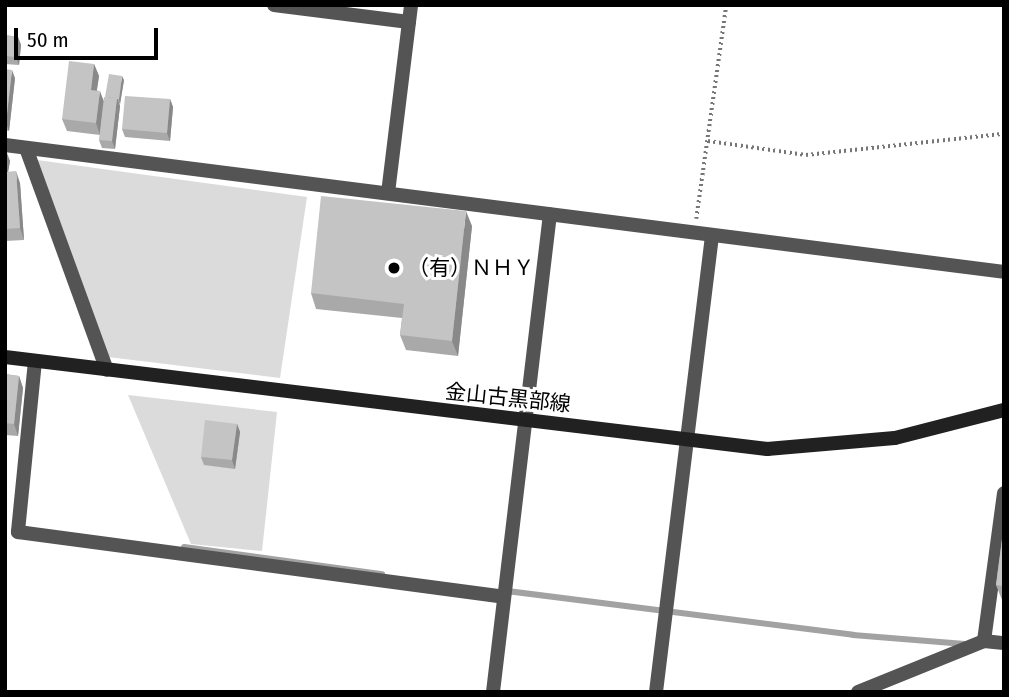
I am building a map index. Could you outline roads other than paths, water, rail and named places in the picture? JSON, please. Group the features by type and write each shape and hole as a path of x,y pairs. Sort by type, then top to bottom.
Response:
{"main road":[{"name":"金山古黒部線","path":"5,357 767,449 846,445 908,435 1004,410"}],"street":[{"path":"274,5 409,22"},
{"path":"388,193 411,5"},
{"path":"5,145 551,214 694,235 1004,272"},
{"path":"26,148 107,370"},
{"path":"493,692 551,214"},
{"path":"656,692 712,237"},
{"path":"35,361 18,532 504,597"},
{"path":"984,642 1004,493"},
{"path":"858,692 984,642 1004,643"}],"waterway":[{"path":"184,547 382,574"},
{"path":"507,591 853,635 965,644"}],"place":[{"name":"（有）ＮＨＹ","path":"394,268"}]}
